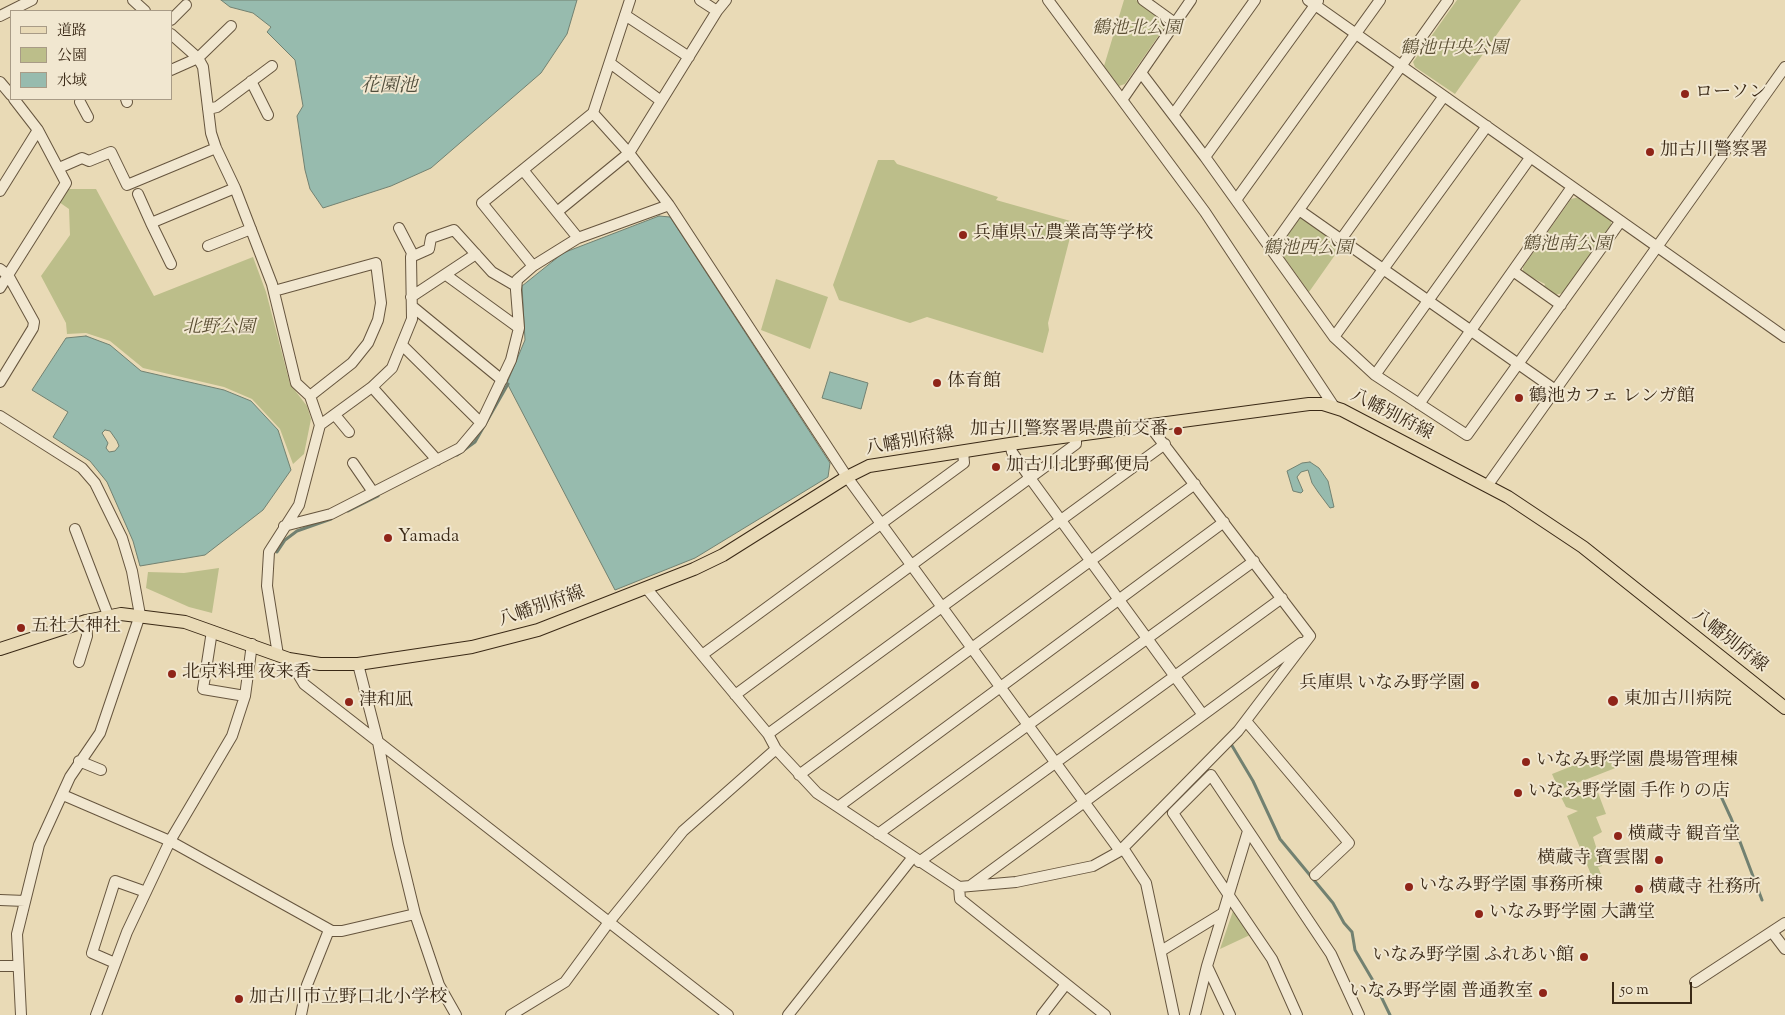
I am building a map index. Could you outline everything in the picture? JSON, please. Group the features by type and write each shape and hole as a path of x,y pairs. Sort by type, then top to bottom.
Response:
{"main road":[{"name":"八幡別府線","path":"0,649 86,621 108,616 140,615 185,622 252,644 283,657 320,664 358,664 425,656 494,642 538,630 647,589 723,555 847,477 869,466 1010,444 1309,404 1335,408 1487,486 1565,534 1785,708"}],"street":[{"path":"133,0 143,10"},
{"path":"533,266 482,203 593,113 630,0"},
{"path":"700,0 717,11"},
{"path":"557,212 629,152 717,11 726,0"},
{"path":"1048,0 1205,212 1335,408"},
{"path":"1143,0 1175,23"},
{"path":"1122,100 1192,0"},
{"path":"1173,115 1255,0"},
{"path":"1236,200 1380,0"},
{"path":"1271,248 1448,0"},
{"path":"11,10 25,2"},
{"path":"1205,157 1314,2 1530,158 1785,337"},
{"path":"172,19 186,5"},
{"path":"625,15 689,57"},
{"path":"172,70 198,58 231,26"},
{"path":"172,35 198,58 203,67 211,133 216,148 236,188 274,291 296,383 310,396 320,425 299,505 269,552 267,586 283,657 304,684 728,1015"},
{"path":"610,62 661,101"},
{"path":"208,109 217,107 272,66"},
{"path":"1487,486 1554,389 1785,67"},
{"path":"1142,74 1205,157 1334,338 1376,375 1467,436 1620,222"},
{"path":"251,81 268,115"},
{"path":"1342,238 1444,96"},
{"path":"0,288 4,272 66,183 38,130 15,100"},
{"path":"81,100 88,117"},
{"path":"593,113 629,152 669,206 847,477 1085,803 1146,883 1174,1015"},
{"path":"1334,338 1386,269 1487,126"},
{"path":"0,191 38,130"},
{"path":"59,168 82,158 89,161 111,152 127,185 159,165 216,148"},
{"path":"1376,375 1428,299 1530,158"},
{"path":"523,170 578,238"},
{"path":"1419,404 1572,187"},
{"path":"151,223 183,215 236,188"},
{"path":"131,207 140,198 171,264"},
{"path":"284,526 331,514 460,448 480,423 511,360 518,328 517,280 533,266 578,238 669,206"},
{"path":"1299,210 1342,238 1554,389"},
{"path":"320,425 372,387 392,368 402,345 412,319 412,253 399,228"},
{"path":"208,246 251,229"},
{"path":"411,257 429,249 431,238 454,230 492,272 516,286"},
{"path":"412,302 476,254"},
{"path":"274,291 376,262 381,303 378,320 368,343 352,363 310,396"},
{"path":"1513,271 1561,305"},
{"path":"0,382 33,328 34,322 4,272"},
{"path":"446,275 518,328"},
{"path":"412,302 502,380"},
{"path":"402,345 480,423"},
{"path":"372,387 437,460"},
{"path":"335,415 350,432"},
{"path":"0,416 82,468 95,483 122,538 132,571 140,615 100,733 80,761 40,845 17,934 21,1015"},
{"path":"1148,425 1165,444 1310,636"},
{"path":"735,694 1076,444 1076,435"},
{"path":"1010,444 1012,452 1030,478 1203,715"},
{"path":"768,734 1165,444"},
{"path":"702,655 964,463 963,451"},
{"path":"353,463 373,492"},
{"path":"799,775 1195,484"},
{"path":"838,807 1224,522"},
{"path":"75,529 108,616"},
{"path":"878,834 1254,561"},
{"path":"647,589 768,734 776,748 817,793 916,859 964,887 1016,882 1093,866 1121,850 1165,807 1246,721 1310,636"},
{"path":"788,1015 916,859 1056,763 1282,598"},
{"path":"80,662 87,636 86,621"},
{"path":"212,630 203,689 245,696"},
{"path":"1105,1015 960,899 964,887 1085,803 1310,636"},
{"path":"96,1015 115,964 170,841 232,736 245,696 252,644"},
{"path":"358,664 378,742 398,844 415,914 439,984 456,1015"},
{"path":"1246,721 1349,843 1315,876"},
{"path":"511,1015 565,982 609,922 683,831 776,748"},
{"path":"80,761 101,770"},
{"path":"1297,1015 1272,959 1173,813 1210,775 1331,954 1359,1015"},
{"path":"63,796 170,841 329,930 342,931 415,914"},
{"path":"1194,1015 1248,832"},
{"path":"115,964 92,953 115,881 146,892"},
{"path":"0,900 25,901"},
{"path":"1161,951 1223,913"},
{"path":"1695,982 1785,924"},
{"path":"302,1015 307,985 329,930"},
{"path":"1772,932 1785,949"},
{"path":"0,966 18,966"},
{"path":"1207,966 1230,1015"},
{"path":"1042,1015 1066,984"}],"green space":[{"name":"鶴池北公園","path":"1124,0 1136,0 1165,21 1166,25 1125,84 1119,86 1104,66"},
{"name":"鶴池中央公園","path":"1457,0 1521,0 1455,94 1415,67 1413,62"},
{"path":"878,160 894,160 897,164 998,197 996,200 1074,222 1048,323 1049,330 1043,353 927,317 910,323 839,300 833,285"},
{"name":"北野公園","path":"68,189 96,189 154,296 253,257 266,292 290,384 307,406 311,419 304,454 293,464 280,429 252,399 224,387 143,368 110,341 86,333 67,334 66,323 41,276 70,235 69,209 59,202"},
{"name":"鶴池南公園","path":"1579,197 1611,220 1611,225 1563,293 1555,295 1544,287 1545,284 1523,273 1523,267 1571,199"},
{"name":"鶴池西公園","path":"1301,217 1342,245 1309,292 1278,249"},
{"path":"776,279 828,297 810,349 761,330"},
{"path":"219,568 212,613 189,607 146,588 148,572 184,573"},
{"path":"1612,750 1618,767 1559,790 1552,774"},
{"path":"1594,782 1606,814 1596,817 1602,832 1593,837 1602,866 1598,867 1601,874 1592,877 1567,816 1578,811 1566,807 1560,795"},
{"path":"1233,911 1250,935 1220,949"}],"water":[{"name":"花園池","path":"221,0 577,0 567,34 541,73 431,168 391,186 323,208 310,189 305,170 297,116 303,106 295,60 267,32 271,27 253,13 230,7"},
{"path":"659,216 670,217 830,463 828,477 695,558 615,590 507,383 525,340 522,286 563,253"},
{"path":"86,336 110,345 141,371 224,390 251,401 278,430 291,470 263,510 205,555 140,566 133,541 107,482 90,461 53,437 68,412 32,390 66,338","holes":["105,430 110,431 119,446 115,451 109,452 106,448 108,443 102,433"]},
{"path":"830,372 868,383 861,409 822,398"},
{"path":"1310,462 1319,468 1328,481 1334,507 1330,508 1318,492 1312,483 1308,470 1301,472 1297,477 1303,491 1301,493 1293,491 1287,471 1302,463"}],"waterway":[{"path":"457,455 475,442 508,384"},
{"path":"348,511 378,496"},
{"path":"277,552 285,540 297,531 331,519"},
{"path":"1231,744 1253,781 1280,839 1333,903 1344,923 1352,932 1355,950 1390,1015"},
{"path":"1715,790 1720,794 1731,818 1762,900"}],"place":[{"name":"ローソン","path":"1685,94"},
{"name":"加古川警察署","path":"1650,152"},
{"name":"兵庫県立農業高等学校","path":"963,235"},
{"name":"体育館","path":"937,383"},
{"name":"鶴池カフェ レンガ館","path":"1519,398"},
{"name":"加古川警察署県農前交番","path":"1178,431"},
{"name":"加古川北野郵便局","path":"996,467"},
{"name":"Yamada","path":"388,538"},
{"name":"五社大神社","path":"21,628"},
{"name":"北京料理 夜来香","path":"172,674"},
{"name":"兵庫県 いなみ野学園","path":"1475,685"},
{"name":"東加古川病院","path":"1613,701"},
{"name":"津和凪","path":"349,702"},
{"name":"いなみ野学園 農場管理棟","path":"1526,762"},
{"name":"いなみ野学園 手作りの店","path":"1518,793"},
{"name":"横蔵寺 観音堂","path":"1618,836"},
{"name":"横蔵寺 寳雲閣","path":"1659,860"},
{"name":"いなみ野学園 事務所棟","path":"1409,887"},
{"name":"横蔵寺 社務所","path":"1639,889"},
{"name":"いなみ野学園 大講堂","path":"1479,914"},
{"name":"いなみ野学園 ふれあい館","path":"1584,957"},
{"name":"いなみ野学園 普通教室","path":"1543,993"},
{"name":"加古川市立野口北小学校","path":"239,999"}]}
